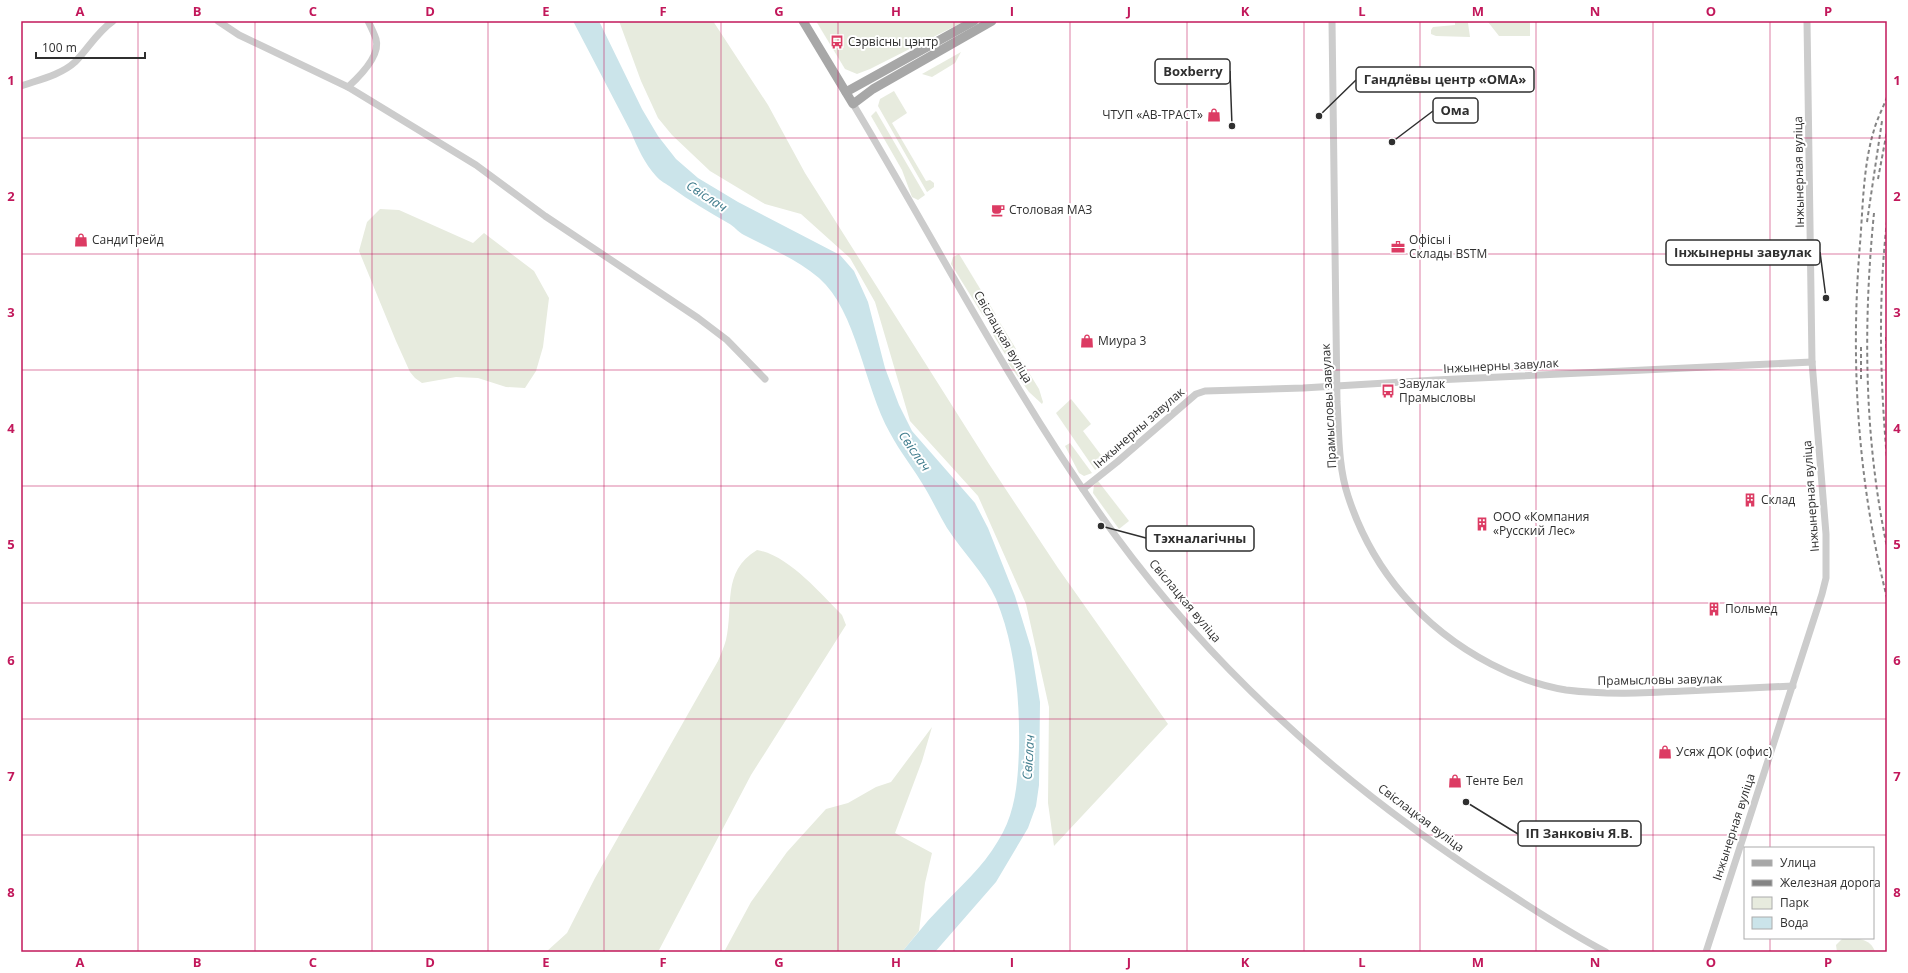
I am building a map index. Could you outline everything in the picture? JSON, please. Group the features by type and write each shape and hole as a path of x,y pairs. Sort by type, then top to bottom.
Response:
{"main road":[{"name":"Свіслацкая вуліца","path":"803,21 852,104"},
{"path":"846,92 974,21"},
{"path":"852,104 873,89 992,21"}],"street":[{"path":"21,86 69,66 86,50 107,24 112,21"},
{"path":"218,21 239,34 348,88 476,165 545,216 698,318 727,340 765,379"},
{"path":"348,88 362,74 371,62 375,51 377,40 368,21"},
{"name":"Прамысловы завулак","path":"1332,21 1337,386 1341,459 1348,494 1369,546 1386,574 1414,607 1440,632 1468,652 1510,674 1564,689 1605,693 1640,693 1793,686"},
{"name":"Інжынерная вуліца","path":"1706,952 1771,748 1793,686 1826,578 1826,534 1812,362 1807,21"},
{"name":"Свіслацкая вуліца","path":"852,104 1035,416 1083,489 1117,537 1176,612 1238,680 1286,725 1408,826 1476,873 1606,952"},
{"name":"Інжынерны завулак","path":"1083,489 1117,462 1196,394 1214,390 1337,386 1812,362"}],"green space":[{"path":"619,21 713,21 768,105 805,173 989,464 1058,568 1168,724 1054,846 1048,803 1049,707 1026,604 978,496 910,421 875,302 850,258 801,214 765,204 710,171 672,135 658,118 641,81"},
{"path":"816,21 965,21 870,69 857,74 845,69"},
{"path":"1455,21 1530,21 1530,36 1499,36 1488,22 1468,23 1470,37 1436,36 1431,34 1433,27 1455,25"},
{"path":"961,52 955,63 932,77 922,74"},
{"path":"894,91 907,113 892,123 926,181 930,180 934,183 934,187 927,192 878,106 880,99"},
{"path":"876,111 925,195 918,200 912,197 902,170 871,116"},
{"path":"380,209 399,210 473,243 484,233 534,271 549,298 543,347 536,371 525,388 506,387 478,378 456,377 422,383 410,372 359,251 367,222"},
{"path":"959,254 996,315 984,317 951,264 953,257"},
{"path":"999,321 1016,349 1005,354 992,333 994,325"},
{"path":"1018,355 1039,389 1043,402 1042,404 1029,392 1008,363"},
{"path":"1071,399 1091,424 1083,431 1101,455 1106,452 1110,458 1095,470 1056,413"},
{"path":"1070,443 1092,473 1084,476 1079,473 1065,446"},
{"path":"1098,481 1129,521 1119,529 1093,493 1094,485"},
{"path":"757,550 769,553 780,559 803,576 842,615 846,625 751,775 658,952 546,952 567,933 595,878 718,661 726,640 733,579 738,569 746,559"},
{"path":"932,727 922,761 895,833 932,853 925,883 919,931 902,952 724,952 751,902 787,852 826,809 848,803 876,787 891,782"},
{"path":"1842,939 1858,939 1867,941 1873,947 1875,952 1837,952 1836,945"}],"water":[{"name":"Свіслач","path":"573,21 599,21 642,109 658,136 676,159 698,178 738,202 840,255 854,271 868,302 885,368 899,405 912,431 975,503 988,528 1015,596 1031,648 1040,702 1039,785 1036,806 1028,828 996,882 935,952 902,952 924,925 992,851 1009,819 1015,796 1019,748 1017,691 1008,635 996,599 986,580 947,528 925,488 890,433 873,394 851,329 832,292 819,278 802,265 742,234 730,224 693,202 658,178 648,166 636,144"}],"railway":[{"path":"1887,97 1870,144 1866,172 1857,289 1856,333 1859,422 1863,467 1877,555 1887,598"},
{"path":"1867,222 1882,121"},
{"path":"1878,179 1887,131"},
{"path":"1874,213 1868,297 1868,381 1874,464 1879,506 1887,547"},
{"path":"1887,221 1881,310 1883,399 1887,459"},
{"path":"1886,337 1887,364"},
{"path":"1861,347 1861,379"}],"place":[{"name":"Сэрвісны цэнтр","path":"837,42"},
{"name":"ЧТУП «АВ-ТРАСТ»","path":"1214,115"},
{"name":"Гандлёвы центр «ОМА»","path":"1319,116"},
{"name":"Boxberry","path":"1232,126"},
{"name":"Ома","path":"1392,142"},
{"name":"Столовая МАЗ","path":"998,210"},
{"name":"СандиТрейд","path":"81,240"},
{"name":"Офісы і Склады BSTM","path":"1398,247"},
{"name":"Інжынерны завулак","path":"1826,298"},
{"name":"Миура 3","path":"1087,341"},
{"name":"Завулак Прамысловы","path":"1388,391"},
{"name":"Склад","path":"1750,500"},
{"name":"ООО «Компания «Русский Лес»","path":"1482,524"},
{"name":"Тэхналагічны","path":"1101,526"},
{"name":"Польмед","path":"1714,609"},
{"name":"Усяж ДОК (офис)","path":"1665,752"},
{"name":"Тенте Бел","path":"1455,781"},
{"name":"ІП Занковіч Я.В.","path":"1466,802"}]}
